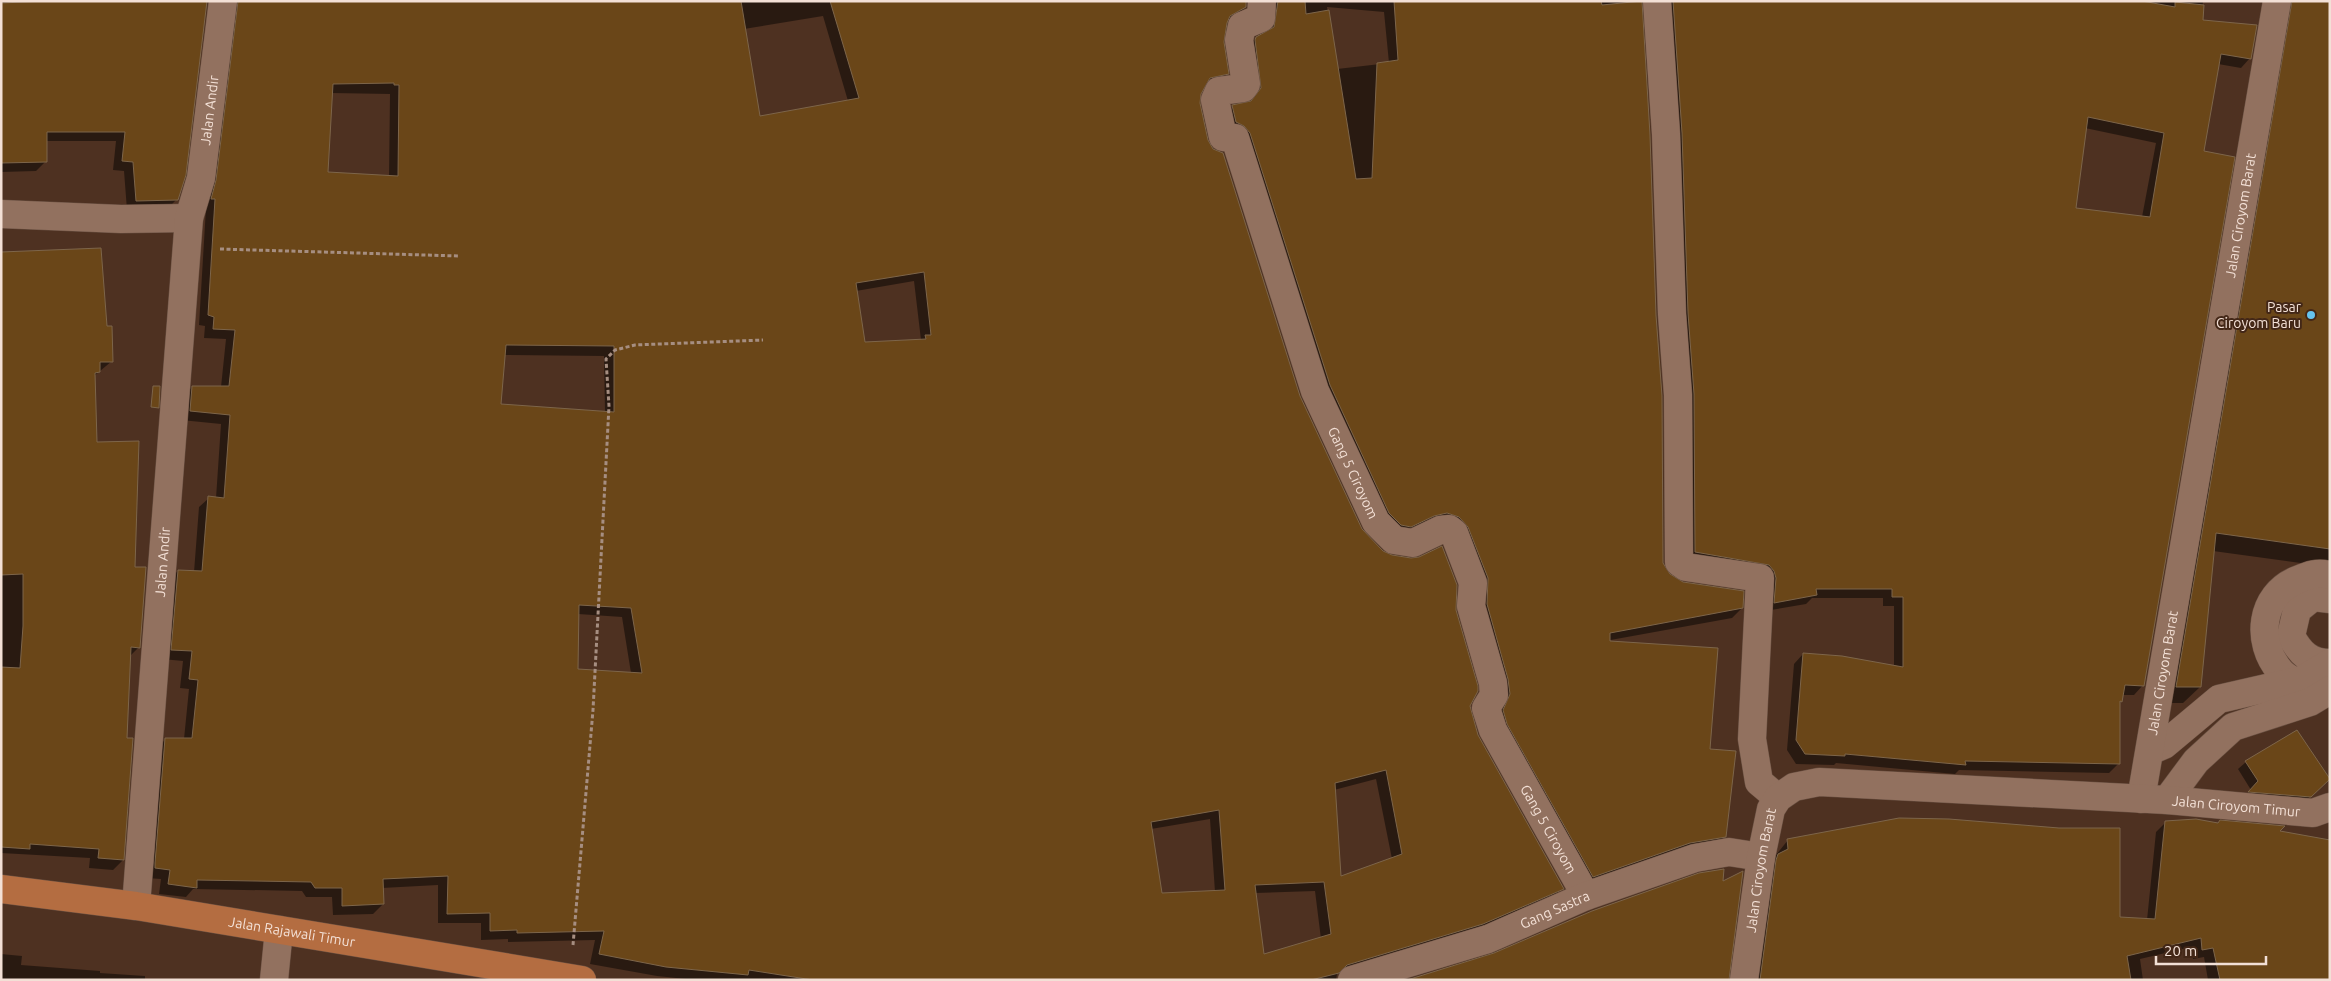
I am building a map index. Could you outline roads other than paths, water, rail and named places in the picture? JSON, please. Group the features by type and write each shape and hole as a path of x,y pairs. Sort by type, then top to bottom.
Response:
{"main road":[{"name":"Jalan Rajawali Timur","path":"1,889 136,906 576,979"}],"street":[{"name":"Jalan Andir","path":"136,906 186,248 189,218 201,178 223,1"},
{"name":"Gang 5 Ciroyom","path":"1262,1 1261,18 1242,26 1239,40 1246,84 1243,88 1219,91 1214,100 1223,136 1235,138 1315,391 1376,522 1394,540 1413,544 1440,530 1449,529 1454,533 1473,583 1471,606 1493,683 1494,695 1486,708 1493,730 1586,896"},
{"path":"1657,1 1666,134 1672,314 1678,395 1679,562 1686,567 1760,578 1752,739 1759,782 1778,798"},
{"name":"Jalan Ciroyom Barat","path":"1744,980 1761,857 1771,809 1778,798 1794,787 1819,782 2154,799 2150,751 2277,1"},
{"path":"1,214 129,219 189,218"},
{"path":"2330,575 2316,572 2284,585 2266,609 2264,643 2280,671 2305,687 2330,689"},
{"path":"2330,599 2313,597 2297,610 2290,636 2300,652 2314,661 2330,663"},
{"path":"2150,751 2164,745 2219,699 2302,680 2330,663"},
{"path":"2154,799 2233,727 2310,702 2330,689"},
{"name":"Jalan Ciroyom Timur","path":"2154,799 2313,813 2330,807"},
{"name":"Gang Sastra","path":"1352,980 1488,938 1586,896 1695,858 1729,852 1761,857"},
{"path":"274,980 279,930"}],"place":[{"name":"Pasar Ciroyom Baru","path":"2311,315"}]}
